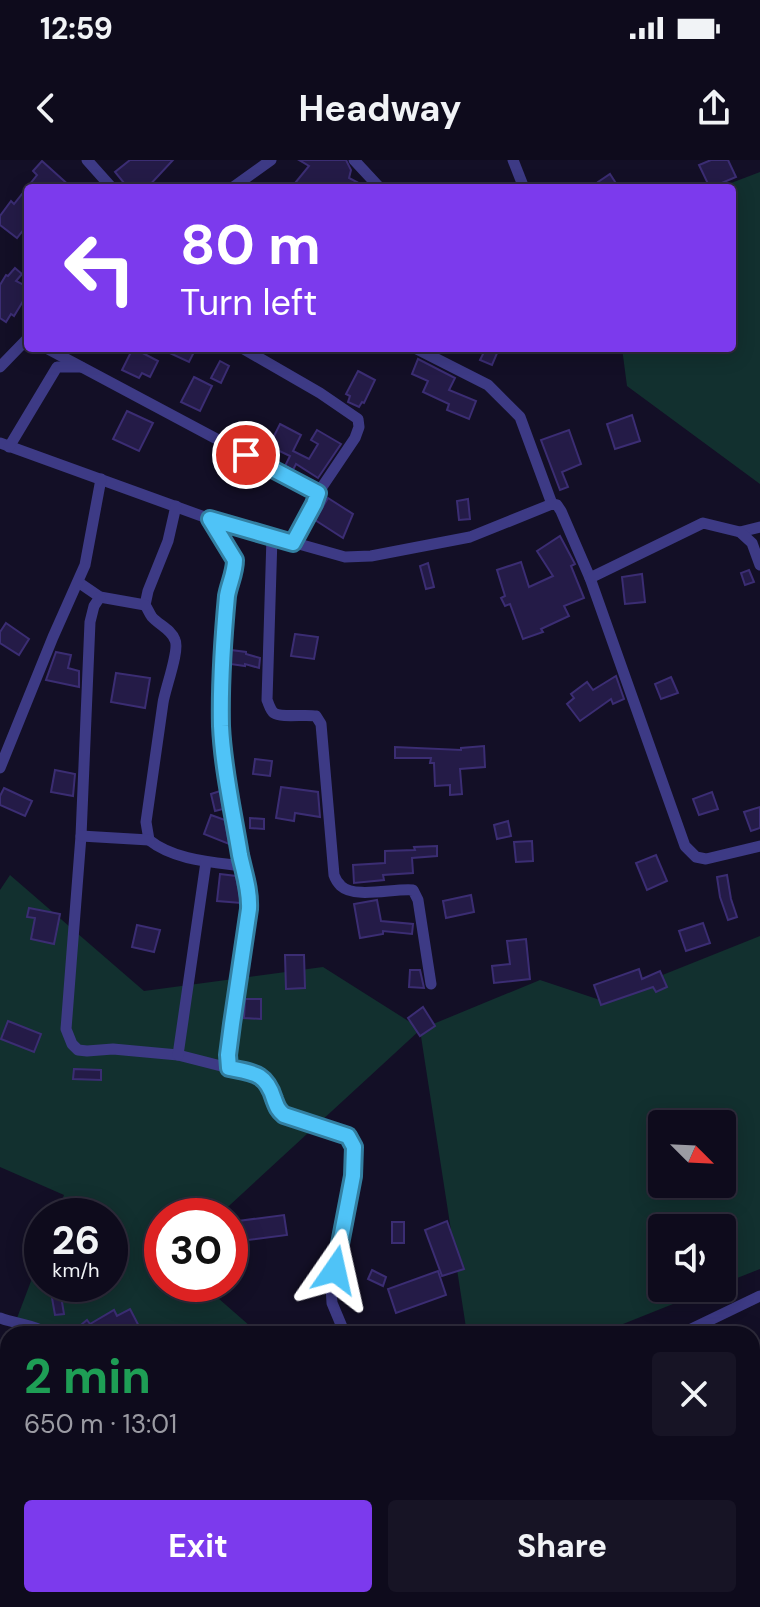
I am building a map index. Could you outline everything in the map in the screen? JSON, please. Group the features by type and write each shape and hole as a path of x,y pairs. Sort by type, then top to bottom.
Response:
{"street":[{"path":"87,160 108,184"},
{"path":"238,184 271,160"},
{"path":"354,160 376,184"},
{"path":"513,160 522,184"},
{"path":"0,367 24,342"},
{"path":"53,352 318,493"},
{"path":"249,352 358,419 355,438 318,493 293,543"},
{"path":"423,352 488,385 520,417 552,504"},
{"path":"81,367 57,367 2,445 210,519 345,557 371,556 470,537 552,504 557,505 590,578 685,846 696,857 706,859 760,846"},
{"path":"0,768 85,565 101,479"},
{"path":"149,840 146,822 176,640 153,618 145,605 168,541 176,506"},
{"path":"210,519 235,560 228,592 221,727 249,895 228,1055 229,1068"},
{"path":"590,578 703,523 740,532 760,527"},
{"path":"740,532 752,543 760,565"},
{"path":"272,537 267,700 275,714 316,716 321,724 334,875 339,885 347,890 413,890 418,900 431,984"},
{"path":"78,582 100,597 145,605"},
{"path":"100,597 90,622 81,836 66,1029 78,1050 113,1049 178,1055 261,1077 270,1084 279,1111 284,1115 348,1136 354,1147 353,1176 331,1286 332,1303 342,1326"},
{"path":"81,836 149,840 160,849 206,862 242,866"},
{"path":"178,1055 206,862"},
{"path":"698,1326 760,1296"},
{"path":"0,1318 26,1326"}],"green space":[{"path":"760,172 760,484 627,386 623,352 736,352 736,184 728,184"},
{"path":"10,875 144,991 323,967 421,1029 540,980 600,1000 760,936 760,1269 736,1278 736,1214 648,1214 648,1302 678,1302 618,1326 466,1326 420,1030 238,1198 144,1198 144,1302 223,1302 250,1326 14,1326 24,1300 128,1302 128,1198 63,1198 64,1195 0,1167 0,890"}],"building":[{"path":"130,160 173,160 151,184 125,184 115,172"},
{"path":"299,160 346,160 351,170 349,178 360,184 294,184 309,166"},
{"path":"711,160 728,160 736,177 719,184 708,184 699,165"},
{"path":"42,161 68,184 30,184 37,175 33,171"},
{"path":"610,174 616,184 599,184"},
{"path":"24,191 24,229 17,238 0,225 0,216 11,201 14,204"},
{"path":"15,268 22,274 16,281 24,285 24,300 14,316 11,314 6,322 0,318 0,285"},
{"path":"131,352 141,352 158,361 150,377 142,373 139,378 122,370"},
{"path":"168,352 194,352 189,362"},
{"path":"484,352 498,352 492,365 480,360"},
{"path":"418,359 455,378 449,390 476,401 469,419 447,410 449,404 423,392 428,381 412,374"},
{"path":"220,361 229,366 221,383 211,378"},
{"path":"358,371 375,380 359,407 348,402 350,396 346,394"},
{"path":"194,377 212,386 200,411 181,402"},
{"path":"127,411 153,423 139,451 113,439"},
{"path":"632,415 640,441 615,449 607,424"},
{"path":"280,424 301,435 293,451 309,459 318,444 311,440 317,430 341,444 318,478 296,464 293,470 285,466 290,456 269,446"},
{"path":"569,430 581,464 562,472 568,487 560,490 541,440"},
{"path":"328,498 353,514 343,538 315,520"},
{"path":"468,499 470,519 459,520 457,501"},
{"path":"560,536 575,564 571,566 584,598 564,606 569,616 541,629 543,632 523,639 510,604 505,606 501,598 505,596 497,570 521,562 529,587 553,576 537,551"},
{"path":"428,563 434,587 426,589 420,566"},
{"path":"749,570 754,582 745,585 741,573"},
{"path":"642,574 645,602 625,604 622,577"},
{"path":"6,623 29,639 19,655 0,643 0,632"},
{"path":"295,634 318,637 314,659 291,656"},
{"path":"231,650 260,658 259,668 230,664"},
{"path":"56,652 71,655 68,668 79,671 79,687 46,680"},
{"path":"116,673 150,678 145,708 111,702"},
{"path":"616,676 624,699 613,704 611,699 580,721 567,704 574,698 571,694 587,682 593,690"},
{"path":"671,677 678,693 661,699 655,684"},
{"path":"484,746 485,767 460,769 462,794 450,795 450,785 435,786 431,758 395,758 395,747 461,750"},
{"path":"255,759 272,761 270,776 253,774"},
{"path":"55,770 75,774 73,796 51,792"},
{"path":"281,787 318,792 320,817 295,813 294,821 276,818"},
{"path":"4,788 32,801 25,816 0,805"},
{"path":"220,791 223,809 215,811 211,794"},
{"path":"712,792 718,809 699,815 693,799"},
{"path":"760,807 760,828 751,831 744,812"},
{"path":"211,815 225,820 229,844 204,834"},
{"path":"250,818 264,819 264,829 250,828"},
{"path":"508,821 511,836 497,839 494,825"},
{"path":"532,841 533,861 516,862 514,842"},
{"path":"437,846 437,856 412,858 413,873 383,875 384,880 354,883 353,865 385,863 385,851"},
{"path":"656,855 667,881 647,890 636,863"},
{"path":"220,874 236,876 241,903 217,901"},
{"path":"727,875 737,917 728,920 717,877"},
{"path":"471,895 474,912 446,918 443,901"},
{"path":"377,900 381,921 413,924 412,934 383,931 383,934 360,938 354,904"},
{"path":"29,908 60,914 54,944 31,939 35,918 27,917"},
{"path":"703,923 710,943 686,951 679,931"},
{"path":"137,925 160,930 154,952 132,947"},
{"path":"526,939 530,979 494,983 492,966 510,964 507,941"},
{"path":"285,955 304,955 305,988 286,989"},
{"path":"639,969 642,979 660,971 667,987 656,992 653,987 601,1005 594,985"},
{"path":"410,970 420,970 424,988 409,987"},
{"path":"245,999 261,999 261,1019 244,1018"},
{"path":"423,1007 435,1026 420,1036 408,1018"},
{"path":"8,1021 41,1034 34,1052 1,1039"},
{"path":"74,1069 101,1070 101,1080 73,1079"},
{"path":"284,1215 287,1235 248,1240 248,1220"},
{"path":"447,1221 464,1269 442,1276 425,1230"},
{"path":"392,1222 404,1222 404,1243 392,1243"},
{"path":"372,1270 386,1277 383,1286 368,1279"},
{"path":"438,1271 446,1295 396,1313 388,1289"},
{"path":"53,1302 62,1302 64,1314 55,1315"},
{"path":"130,1309 139,1326 80,1326 87,1320 90,1324 114,1310 117,1316"}],"route":[{"path":"246,455 318,493 293,543 210,519 235,560 228,592 221,727 249,895 228,1055 229,1068 261,1077 270,1084 279,1111 284,1115 348,1136 354,1147 353,1176 335,1270"}]}
